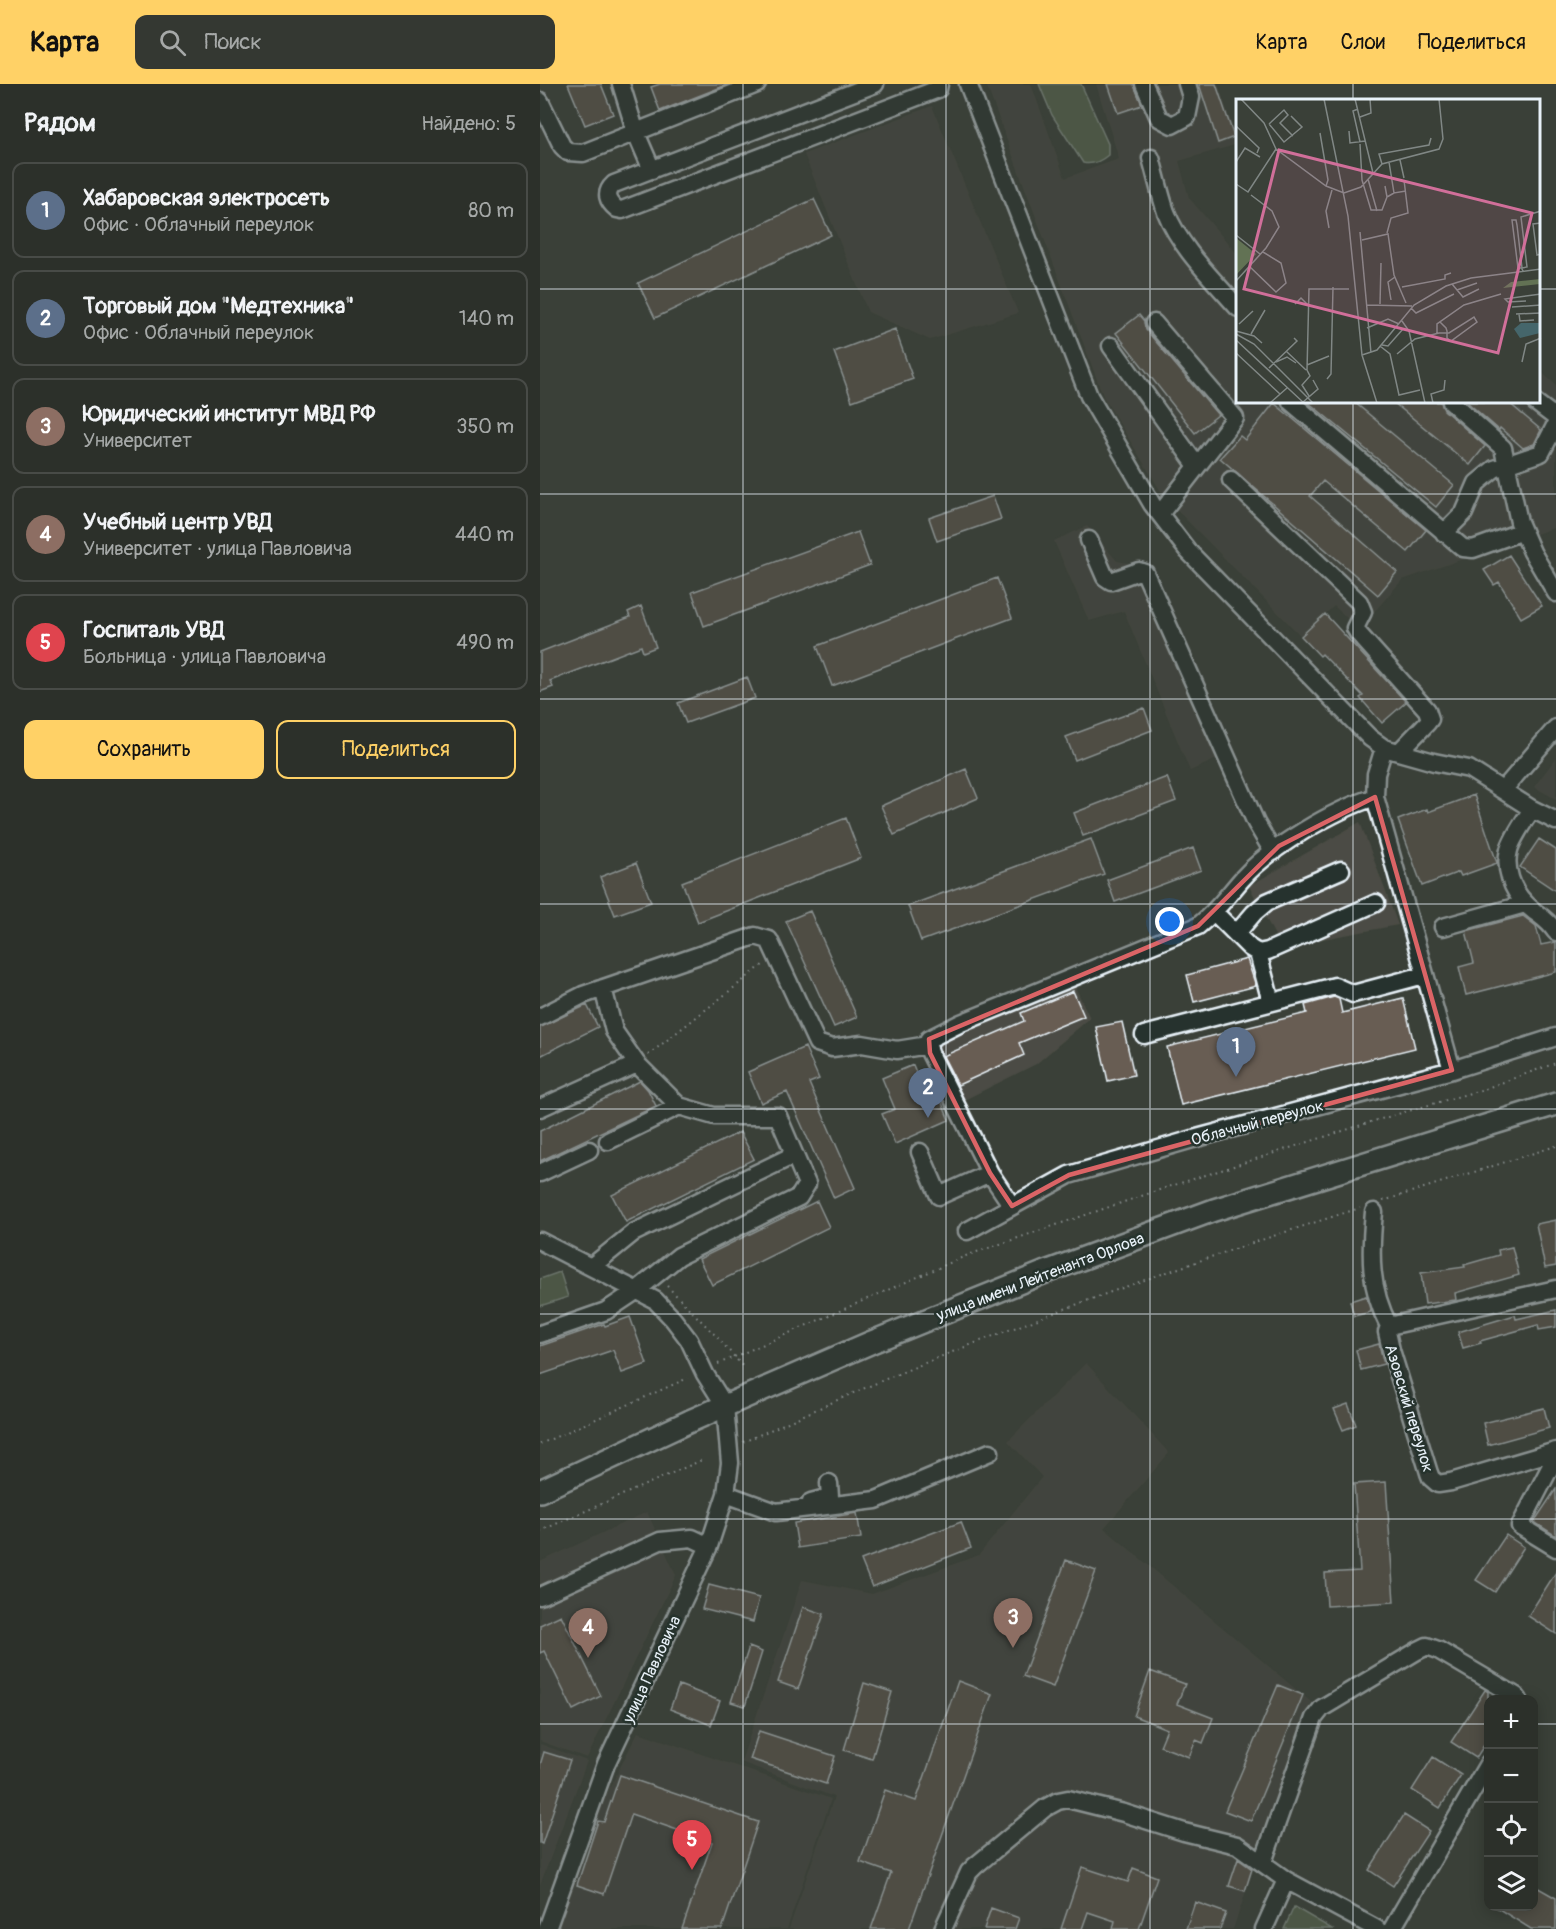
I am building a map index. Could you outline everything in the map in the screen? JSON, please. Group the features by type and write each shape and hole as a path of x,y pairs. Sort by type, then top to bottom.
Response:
{"main road":[{"name":"улица имени Лейтенанта Орлова","path":"540,1491 872,1342 1097,1252 1214,1210 1556,1104"}],"street":[{"path":"621,84 636,133 652,170"},
{"path":"540,101 557,141 568,152 583,153 757,84"},
{"path":"875,84 614,184 609,189 608,195 612,205 622,210 938,89 939,84"},
{"path":"968,84 1089,396 1152,504 1188,551 1370,738 1392,750 1469,769 1532,809 1556,821"},
{"path":"1144,84 1159,118 1172,124 1187,117 1191,97 1187,84"},
{"path":"1151,158 1167,213 1180,237 1202,267 1236,306"},
{"path":"1154,322 1235,418 1160,514"},
{"path":"1111,346 1197,466"},
{"path":"1293,404 1463,548 1473,549 1523,531"},
{"path":"1453,404 1503,448 1519,522 1549,568 1556,593"},
{"path":"1538,404 1556,418"},
{"path":"1444,533 1464,513 1477,483 1494,470 1541,453 1556,424"},
{"path":"1231,480 1359,602 1363,612 1355,628 1358,633 1427,710 1430,719 1392,750 1376,774 1375,797 1452,1070"},
{"path":"1089,540 1106,577 1111,581 1139,571 1145,573 1256,823 1273,852"},
{"path":"1503,790 1556,728"},
{"path":"1012,1206 990,1173 928,1045 929,1040 940,1032 1198,926 1215,913 1243,878 1279,846 1356,803 1375,797"},
{"path":"1532,809 1509,850 1508,870 1514,889 1525,904 1548,921 1556,932"},
{"path":"1236,934 1254,913 1267,903 1341,870"},
{"path":"1215,913 1250,948 1258,952 1268,951 1376,903"},
{"path":"1443,927 1525,904"},
{"path":"540,1017 583,995 755,936 769,940 817,1043 832,1048 862,1044 897,1050 928,1045"},
{"path":"1258,952 1271,1002"},
{"path":"1144,1035 1335,986 1353,994 1425,975"},
{"path":"540,1334 606,1311 636,1291 679,1256 799,1197 807,1184 778,1116 714,1116 680,1106 637,1064 614,1031 603,988"},
{"name":"Облачный переулок","path":"967,1231 1069,1175 1193,1139 1452,1070 1556,1037"},
{"path":"540,1108 637,1064"},
{"path":"608,1142 680,1106"},
{"path":"540,1173 589,1150"},
{"path":"920,1152 939,1196 990,1173"},
{"path":"591,1267 633,1233 794,1155"},
{"name":"Азовский переулок","path":"1373,1207 1370,1250 1374,1284 1380,1310 1389,1326 1386,1332 1420,1449 1431,1478 1443,1484 1556,1451"},
{"path":"540,1241 655,1300 681,1328 725,1406"},
{"path":"1389,1326 1556,1290"},
{"name":"улица Павловича","path":"547,1929 606,1764 709,1546 726,1494 730,1448 725,1406"},
{"path":"726,1494 776,1512 876,1500 990,1452"},
{"path":"1556,1456 1520,1526 1556,1548"},
{"path":"776,1512 830,1497 829,1483"},
{"path":"540,1596 660,1541 692,1538 709,1546"},
{"path":"1263,1862 1314,1718 1322,1708 1427,1647 1438,1650 1514,1695"},
{"path":"1392,1929 1484,1771"},
{"path":"944,1929 969,1872 1045,1808 1068,1799 1237,1845 1286,1880 1377,1929"},
{"path":"1264,1929 1286,1880"}],"path":[{"path":"637,1064 776,956"},
{"path":"718,1364 968,1256 1187,1181 1374,1121 1484,1089 1556,1064"},
{"path":"741,1443 893,1376 1093,1298 1243,1245 1373,1207 1556,1146"},
{"path":"656,1275 745,1369"},
{"path":"540,1444 688,1378"},
{"path":"540,1532 702,1460"}],"highlighted area":[{"path":"1375,797 1452,1070 1069,1175 1012,1206 990,1173 930,1053 929,1039 1198,926 1279,846"}],"shaded area":[{"path":"986,84 1031,84 1065,178 1119,159 1096,84 1218,84 1236,138 1236,145 1179,161 1189,198 1236,253 1236,404 1541,404 1541,372 1556,385 1556,527 1402,580 1359,629 1334,606 1301,636 1165,498 1104,398"},
{"path":"932,106 1018,313 930,340 868,312 804,154"},
{"path":"1087,526 1117,561 1145,566 1232,752 1190,771 1124,611 1089,621 1054,541"},
{"path":"1556,758 1556,799 1534,787"},
{"path":"1360,822 1398,925 1281,947 1249,886"},
{"path":"1075,987 1090,1018 1036,1064 962,1101 934,1045"},
{"path":"1086,1363 1169,1453 1104,1528 1311,1702 1233,1929 789,1929 834,1797 741,1762 802,1580 872,1594 979,1555 1042,1477 1008,1441"},
{"path":"647,1512 676,1575 587,1758 540,1741 540,1562"},
{"path":"638,1732 831,1799 787,1929 557,1929 598,1811"},
{"path":"540,1744 587,1761 540,1885"}],"green space":[{"path":"1039,84 1081,84 1108,144 1108,155 1096,162 1083,163 1052,115"},
{"path":"560,1272 568,1297 540,1306 540,1279"},
{"path":"1294,1907 1332,1929 1284,1929"}],"building":[{"path":"568,84 601,84 613,114 585,125"},
{"path":"660,84 729,84 660,111 651,87"},
{"path":"1108,84 1134,84 1142,105 1118,113"},
{"path":"1199,84 1216,84 1234,137 1218,143"},
{"path":"814,199 831,235 655,318 638,283"},
{"path":"1139,315 1144,321 1146,330 1218,415 1195,433 1116,333"},
{"path":"895,329 913,379 852,401 834,352"},
{"path":"1275,404 1426,530 1408,552 1323,481 1310,496 1397,572 1378,595 1220,458 1240,436 1245,440"},
{"path":"1310,404 1356,404 1454,485 1436,507"},
{"path":"1395,404 1442,404 1444,410 1485,446 1470,465"},
{"path":"1469,404 1510,404 1541,430 1534,444 1523,448 1500,428 1499,430"},
{"path":"993,496 1001,519 937,541 929,518"},
{"path":"858,532 870,565 704,626 692,592"},
{"path":"1509,555 1542,606 1521,618 1499,582 1494,585 1484,570"},
{"path":"997,578 1012,618 832,686 817,646"},
{"path":"641,606 656,647 643,652 641,646 550,681 553,687 540,692 540,652 630,617 628,612"},
{"path":"1325,614 1406,702 1382,723 1360,698 1363,696 1301,636"},
{"path":"747,677 755,698 686,723 678,703"},
{"path":"1144,708 1152,730 1075,760 1066,737"},
{"path":"966,769 978,798 894,835 881,806"},
{"path":"1167,777 1176,801 1083,836 1074,813"},
{"path":"1474,795 1497,863 1461,876 1459,872 1422,886 1398,820"},
{"path":"846,818 861,858 698,922 682,882"},
{"path":"1091,839 1104,874 921,941 908,906"},
{"path":"1539,839 1556,850 1556,891 1520,867"},
{"path":"1193,848 1201,870 1115,902 1107,880"},
{"path":"636,863 651,902 615,915 600,877"},
{"path":"810,911 857,1017 834,1027 786,921"},
{"path":"1523,916 1536,926 1541,945 1556,942 1556,972 1466,995 1459,967 1474,963 1466,931"},
{"path":"1247,959 1256,986 1194,1002 1187,975"},
{"path":"1073,991 1084,1016 1019,1043 1024,1055 958,1085 943,1056 1024,1021 1021,1013"},
{"path":"1334,997 1339,999 1342,1013 1403,998 1415,1048 1181,1105 1167,1047 1307,1013 1305,1005"},
{"path":"587,1005 598,1027 540,1056 540,1027"},
{"path":"1122,1022 1134,1075 1108,1081 1096,1027"},
{"path":"805,1047 819,1079 809,1083 855,1188 834,1198 787,1092 761,1103 748,1072"},
{"path":"913,1065 926,1096 937,1091 949,1120 895,1144 882,1114 895,1109 882,1078"},
{"path":"640,1081 648,1090 656,1106 540,1161 540,1131"},
{"path":"740,1132 754,1159 626,1222 612,1195"},
{"path":"817,1201 829,1227 712,1285 699,1259"},
{"path":"1556,1220 1556,1266 1545,1268 1536,1224"},
{"path":"1512,1247 1519,1275 1455,1293 1456,1300 1425,1304 1421,1273 1465,1267 1464,1265 1499,1255 1498,1250"},
{"path":"1366,1296 1371,1312 1354,1316 1350,1301"},
{"path":"1556,1310 1556,1327 1539,1330 1538,1325 1463,1348 1458,1332 1515,1315 1516,1319"},
{"path":"630,1317 647,1364 622,1373 613,1350 540,1375 540,1346"},
{"path":"1379,1344 1384,1364 1361,1370 1356,1350"},
{"path":"1348,1404 1356,1425 1343,1430 1334,1409"},
{"path":"1544,1408 1549,1428 1488,1445 1483,1423"},
{"path":"1386,1482 1394,1602 1327,1606 1325,1573 1360,1571 1354,1484"},
{"path":"1556,1489 1556,1536 1534,1522"},
{"path":"857,1513 861,1538 798,1548 794,1523"},
{"path":"961,1522 971,1548 872,1587 861,1560"},
{"path":"1506,1535 1524,1547 1495,1592 1476,1580"},
{"path":"1066,1560 1096,1571 1053,1687 1023,1676"},
{"path":"1556,1572 1556,1634 1528,1616"},
{"path":"709,1585 759,1598 753,1622 702,1609"},
{"path":"803,1607 824,1614 798,1689 778,1682"},
{"path":"561,1615 601,1696 573,1710 544,1651 540,1653 540,1625"},
{"path":"749,1647 762,1652 745,1706 731,1702"},
{"path":"1150,1671 1185,1684 1177,1704 1213,1718 1203,1743 1196,1740 1189,1757 1160,1746 1167,1729 1134,1716"},
{"path":"958,1681 992,1694 909,1929 871,1929 891,1873 860,1862 885,1790 916,1801"},
{"path":"864,1683 892,1692 872,1759 844,1750"},
{"path":"679,1685 720,1701 711,1725 670,1709"},
{"path":"1278,1685 1303,1695 1251,1821 1225,1811"},
{"path":"1485,1690 1488,1692 1488,1695 1484,1695 1484,1745 1476,1758 1451,1742"},
{"path":"759,1731 835,1756 826,1784 750,1759"},
{"path":"544,1752 570,1760 542,1844 540,1843 540,1765"},
{"path":"1433,1757 1461,1775 1440,1808 1412,1790"},
{"path":"620,1775 758,1822 722,1929 682,1929 712,1842 631,1814 604,1894 577,1885 598,1821 604,1822"},
{"path":"1404,1815 1429,1831 1393,1886 1369,1870"},
{"path":"1238,1859 1252,1869 1245,1891 1229,1886"},
{"path":"1082,1867 1128,1882 1133,1868 1157,1877 1139,1929 1113,1929 1115,1921 1088,1912 1082,1929 1061,1929"},
{"path":"1538,1888 1556,1898 1556,1929 1531,1929 1502,1911 1538,1911"},
{"path":"1195,1902 1226,1913 1220,1929 1186,1929"},
{"path":"991,1908 1019,1918 1015,1929 984,1929"}],"place":[{"name":"Хабаровская электросеть","path":"1236,1077"},
{"name":"Торговый дом \"Медтехника\"","path":"928,1118"},
{"name":"Юридический институт МВД РФ","path":"1013,1648"},
{"name":"Учебный центр УВД","path":"588,1658"},
{"name":"Госпиталь УВД","path":"692,1870"}]}
